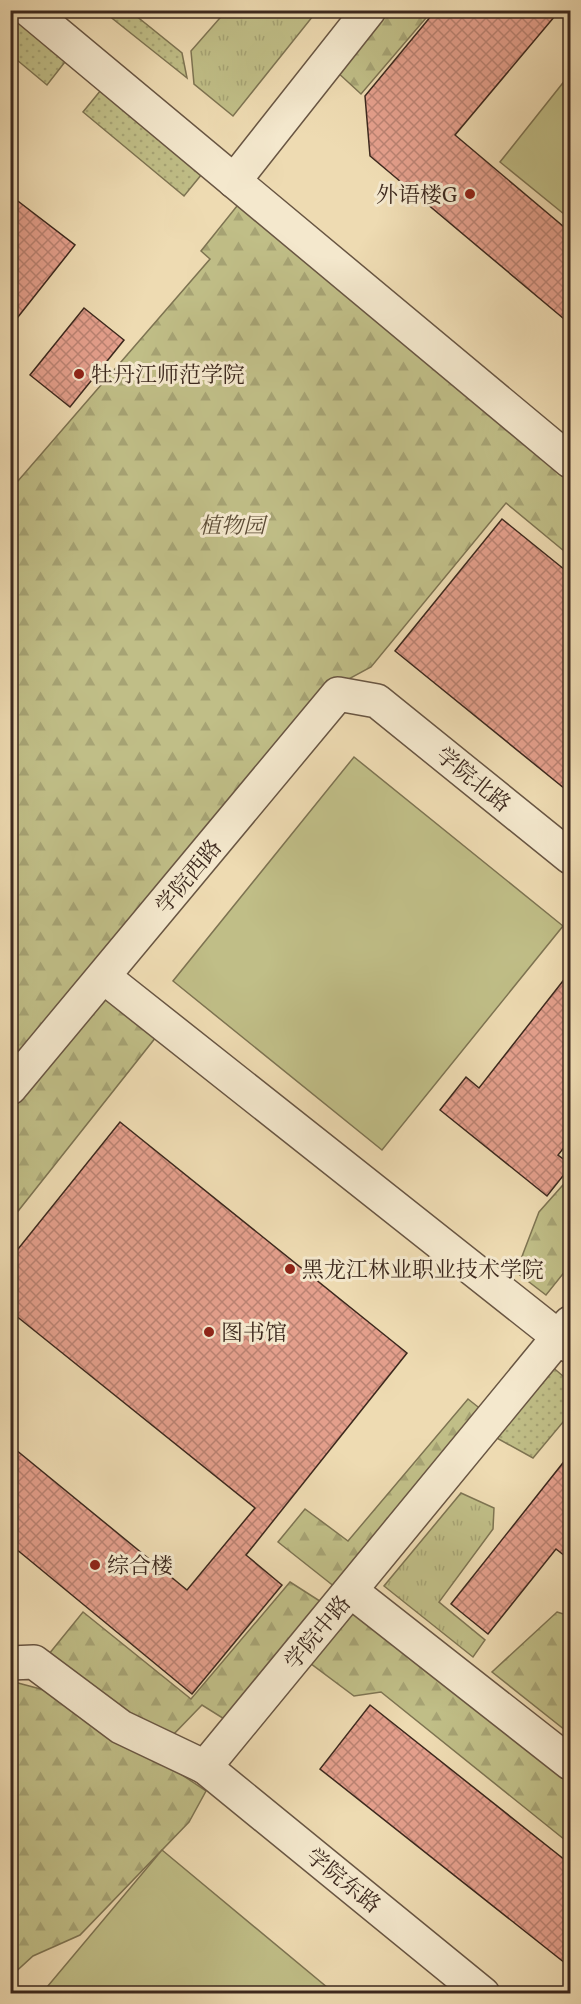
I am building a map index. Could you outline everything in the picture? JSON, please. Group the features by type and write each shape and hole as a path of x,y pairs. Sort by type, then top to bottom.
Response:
{"street":[{"path":"29,10 570,461"},
{"path":"234,181 369,10"},
{"name":"学院西路","path":"10,1088 338,694 377,702"},
{"name":"学院北路","path":"377,702 570,857"},
{"path":"104,977 567,1336"},
{"name":"学院中路","path":"205,1767 567,1336"},
{"path":"351,1591 570,1763"},
{"path":"10,1663 34,1662 121,1727 205,1767"},
{"name":"学院东路","path":"205,1767 483,1994"}],"green space":[{"path":"249,10 317,11 233,116 194,84 191,51 226,11 241,13"},
{"path":"103,11 130,11 182,53 187,78"},
{"path":"386,11 432,11 361,94 336,71"},
{"path":"17,17 68,58 47,85 11,55 10,25"},
{"path":"570,74 570,219 500,162"},
{"path":"105,85 206,169 184,196 83,112"},
{"name":"植物园","path":"241,201 570,473 570,556 506,503 371,667 343,682 11,1064 11,489 210,259 201,251"},
{"path":"354,757 563,926 382,1150 173,981"},
{"path":"103,995 156,1037 11,1220 11,1108"},
{"path":"570,1177 570,1265 546,1295 516,1272 539,1212"},
{"path":"550,1365 570,1382 570,1418 563,1422 533,1458 495,1437"},
{"path":"468,1399 487,1414 340,1591 278,1542 305,1509 348,1541"},
{"path":"461,1493 494,1508 493,1529 439,1602 485,1640 473,1657 384,1586"},
{"path":"290,1582 326,1605 229,1722 202,1705 169,1739 125,1718 49,1654 83,1612 191,1699"},
{"path":"356,1606 570,1782 570,1844 381,1692 354,1696 310,1663"},
{"path":"557,1612 570,1616 570,1734 492,1672"},
{"path":"18,1683 63,1695 206,1791 189,1822 80,1935 33,1956 11,1976 10,1684"},
{"path":"162,1850 334,1993 42,1993"}],"building":[{"name":"外语楼G","path":"436,10 560,10 455,135 570,232 570,324 370,156 365,96"},
{"path":"10,195 75,245 10,327"},
{"path":"84,308 124,340 70,407 30,375"},
{"path":"502,519 570,574 570,793 395,651"},
{"path":"570,972 570,1140 558,1155 570,1164 570,1167 547,1196 440,1110 466,1077 479,1088"},
{"name":"图书馆","path":"120,1122 407,1353 246,1555 282,1585 192,1694 10,1544 10,1445 187,1590 255,1508 10,1311 10,1259"},
{"path":"570,1454 570,1560 556,1549 488,1634 451,1604"},
{"path":"370,1705 570,1864 570,1967 320,1769"}],"place":[{"name":"外语楼G","path":"470,194"},
{"name":"牡丹江师范学院","path":"79,374"},
{"name":"黑龙江林业职业技术学院","path":"290,1269"},
{"name":"图书馆","path":"209,1332"},
{"name":"综合楼","path":"95,1565"}]}
